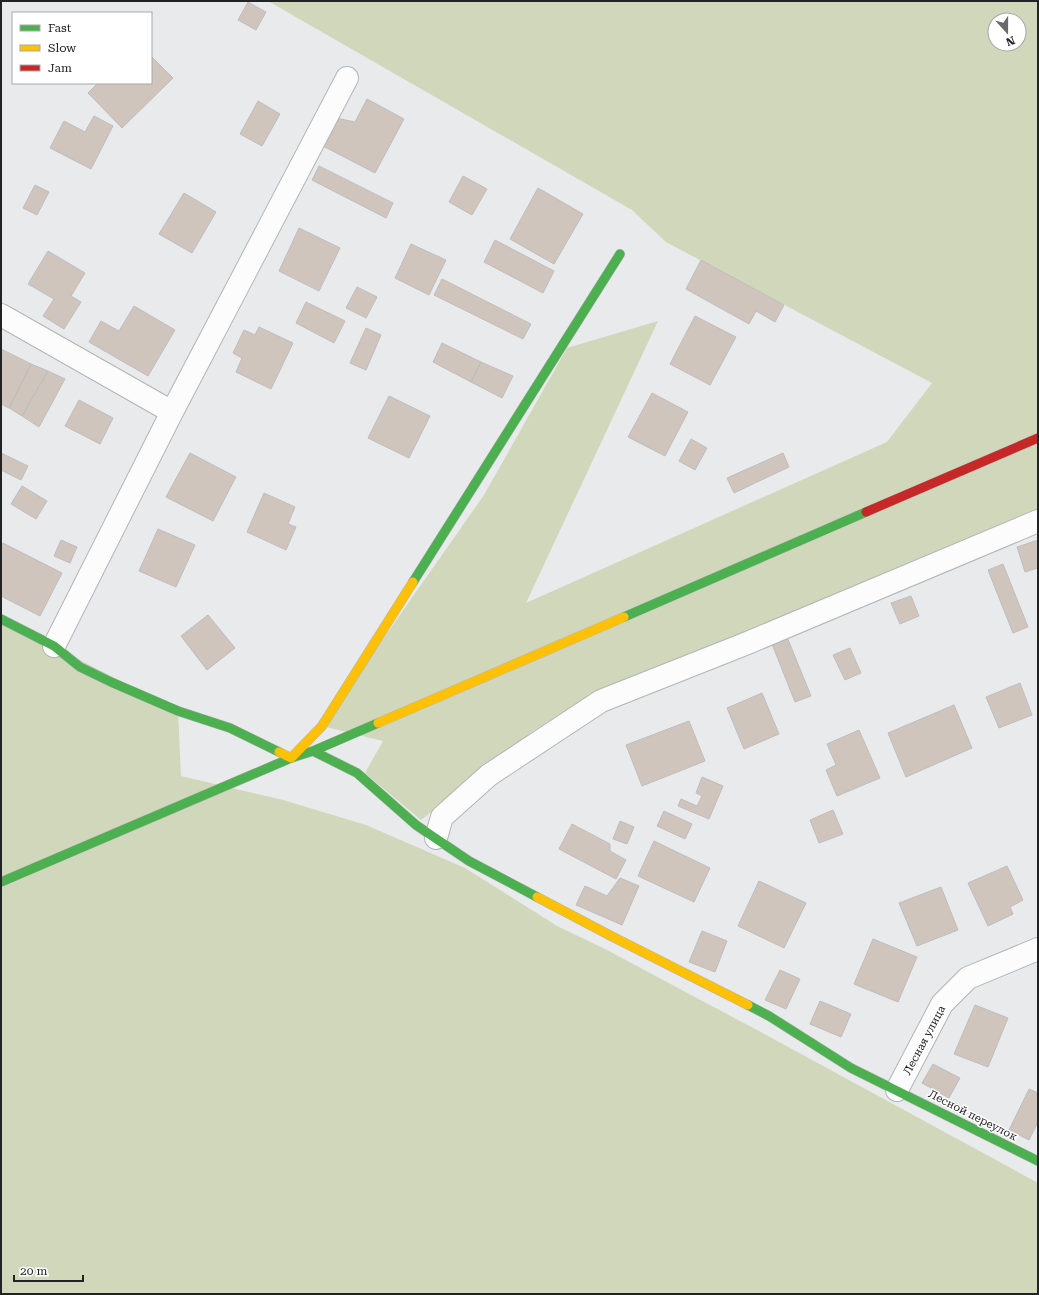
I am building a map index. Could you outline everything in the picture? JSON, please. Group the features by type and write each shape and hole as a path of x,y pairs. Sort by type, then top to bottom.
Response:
{"street":[{"path":"54,646 172,412 347,78"},
{"path":"291,758 322,726 620,254"},
{"path":"1,315 172,412"},
{"path":"1,882 291,758 313,751 1038,438"},
{"path":"436,838 442,817 489,775 601,701 745,644 1038,521"},
{"path":"1,619 54,646 80,667 178,711 230,728 291,758"},
{"name":"Лесной переулок","path":"313,751 357,773 416,825 468,861 769,1016 851,1068 1038,1161"},
{"name":"Лесная улица","path":"897,1090 942,1004 968,978 1038,949"}],"green space":[{"path":"268,1 1038,1 1038,518 664,674 599,689 530,733 421,820 365,773 383,741 322,726 484,495 567,348 658,321 526,603 887,442 932,383 666,242 632,210"},
{"path":"1,619 178,711 181,776 283,800 366,825 465,868 557,926 605,949 768,1036 1038,1183 1038,1294 1,1294"}],"building":[{"path":"248,2 266,12 256,30 238,20"},
{"path":"152,57 173,78 122,128 88,93 97,84 152,84"},
{"path":"367,99 404,119 375,173 321,145 336,118 355,122"},
{"path":"258,101 280,114 262,146 240,134"},
{"path":"94,116 113,126 91,169 50,148 64,121 85,132"},
{"path":"319,166 393,203 386,218 312,180"},
{"path":"463,176 487,189 472,215 449,202"},
{"path":"35,185 49,192 37,215 23,208"},
{"path":"538,188 583,214 554,264 510,239"},
{"path":"184,193 216,212 192,253 159,234"},
{"path":"299,228 340,248 319,291 279,271"},
{"path":"495,240 554,271 543,293 484,262"},
{"path":"411,244 446,260 429,295 395,278"},
{"path":"48,251 85,273 71,296 81,302 64,329 43,316 54,299 28,284"},
{"path":"701,260 784,305 775,322 756,311 749,324 686,289"},
{"path":"442,279 531,324 523,339 434,295"},
{"path":"357,287 377,297 366,318 346,308"},
{"path":"306,302 345,321 334,343 296,323"},
{"path":"134,306 175,330 148,376 89,342 101,321 119,331"},
{"path":"695,316 736,337 710,385 670,364"},
{"path":"259,327 293,343 271,389 236,372 242,358 233,353 244,330 255,335"},
{"path":"366,328 381,335 366,370 350,363"},
{"path":"442,343 481,362 471,382 433,362"},
{"path":"1,349 31,364 9,408 1,404"},
{"path":"481,362 513,376 502,398 471,382"},
{"path":"31,364 48,371 22,416 9,408"},
{"path":"48,371 65,379 39,427 22,416"},
{"path":"652,393 688,412 665,456 628,437"},
{"path":"389,396 430,416 409,458 368,438"},
{"path":"79,400 113,418 100,444 65,426"},
{"path":"691,439 707,448 695,470 679,461"},
{"path":"1,453 28,466 21,480 1,470"},
{"path":"190,453 236,477 213,521 166,497"},
{"path":"783,453 789,467 734,493 727,478"},
{"path":"22,486 47,501 36,519 11,504"},
{"path":"264,493 295,507 288,524 296,527 286,550 247,532"},
{"path":"158,529 195,545 176,587 139,571"},
{"path":"61,540 77,547 70,563 54,556"},
{"path":"1038,540 1038,568 1025,572 1017,547"},
{"path":"3,543 62,573 40,616 1,596 1,547"},
{"path":"1003,564 1028,627 1013,633 988,570"},
{"path":"911,596 919,616 900,624 891,603"},
{"path":"208,615 235,648 207,670 181,636"},
{"path":"787,637 811,696 795,702 772,644"},
{"path":"850,648 861,673 845,680 833,655"},
{"path":"1020,683 1032,715 999,728 986,697"},
{"path":"762,693 779,734 744,749 727,708"},
{"path":"954,705 972,748 906,777 888,733"},
{"path":"689,721 705,761 642,786 626,745"},
{"path":"859,730 880,778 837,796 826,770 836,765 827,744"},
{"path":"702,777 723,786 709,819 678,806 681,799 697,806 702,796 696,793"},
{"path":"833,810 843,834 819,843 810,820"},
{"path":"664,811 692,824 685,839 657,826"},
{"path":"620,821 634,827 627,844 613,839"},
{"path":"572,824 610,844 610,851 626,860 616,879 559,849"},
{"path":"654,841 710,868 694,902 638,876"},
{"path":"1007,866 1023,900 1010,907 1013,914 988,926 968,883"},
{"path":"620,878 639,886 622,925 576,905 585,886 607,896"},
{"path":"759,881 806,903 784,948 738,926"},
{"path":"941,887 958,930 917,946 899,903"},
{"path":"702,931 727,941 715,972 689,962"},
{"path":"873,939 917,957 898,1002 854,984"},
{"path":"780,970 800,979 786,1009 765,1000"},
{"path":"820,1001 851,1014 841,1037 810,1024"},
{"path":"975,1005 1008,1018 988,1067 954,1054"},
{"path":"933,1064 960,1078 949,1098 922,1083"},
{"path":"1029,1089 1038,1093 1038,1122 1029,1140 1009,1130"}],"traffic: fast":[{"path":"413,582 620,254"},
{"path":"624,617 866,512"},
{"path":"1,619 54,646 80,667 111,682 178,711 230,728 279,752"},
{"path":"1,882 291,758 313,751 378,723"},
{"path":"313,751 357,773 416,825 469,861 537,897"},
{"path":"748,1005 769,1016 851,1068 1038,1161"}],"traffic: slow":[{"path":"279,752 291,758 322,726 413,582"},
{"path":"378,723 624,617"},
{"path":"537,897 748,1005"}],"traffic: jam":[{"path":"866,512 1038,438"}]}
